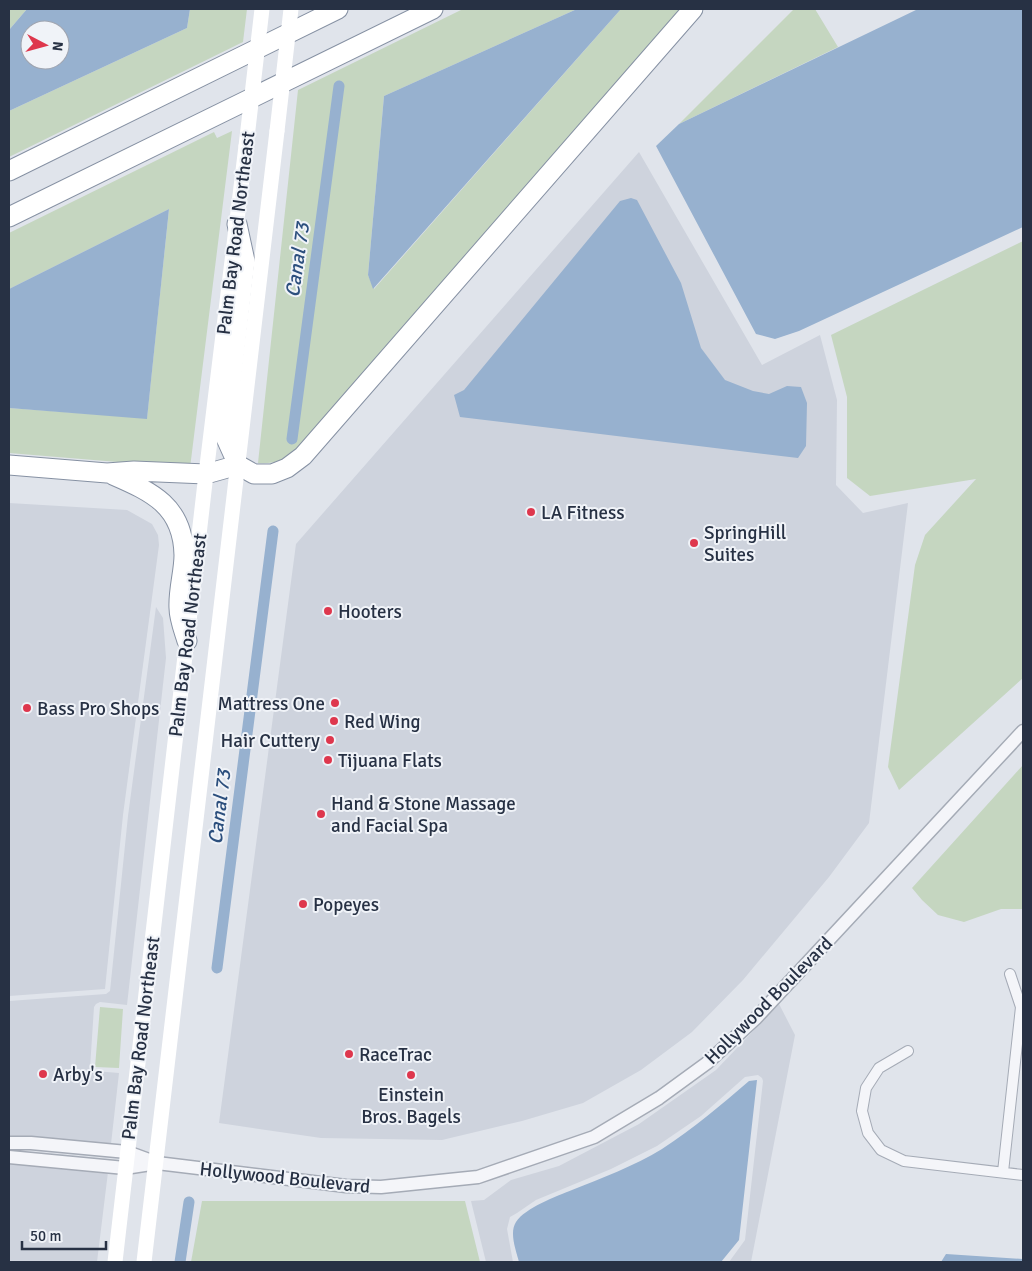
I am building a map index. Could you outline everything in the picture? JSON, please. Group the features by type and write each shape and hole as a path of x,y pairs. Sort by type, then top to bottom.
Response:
{"highway":[{"path":"9,171 338,9"},
{"path":"9,216 433,9"},
{"path":"236,224 245,261 225,436 238,466 254,474 272,474 287,468 303,456 693,9"},
{"path":"9,465 107,473 206,474 238,466"},
{"path":"107,473 136,485 160,499 176,519 182,537 184,555 179,609 186,641"}],"main road":[{"name":"Palm Bay Road Northeast","path":"115,1262 186,641 262,9"},
{"name":"Palm Bay Road Northeast","path":"144,1262 291,9"}],"street":[{"name":"Hollywood Boulevard","path":"9,1157 125,1168 157,1163 346,1186 382,1187 478,1177 594,1137 660,1098 707,1063 756,1018 1023,731"},
{"path":"1003,1172 1022,1006 1010,974"},
{"path":"908,1051 879,1068 866,1088 862,1111 868,1133 881,1150 904,1161 1023,1175"},
{"path":"9,1143 30,1143 127,1152 157,1163"}],"shaded area":[{"path":"639,152 762,365 820,335 837,400 836,485 863,513 908,503 869,823 829,877 743,980 692,1032 641,1070 583,1103 522,1121 442,1140 321,1138 219,1123 296,544"},
{"path":"9,503 127,510 152,524 158,535 159,545 123,815 105,989 9,996"},
{"path":"156,607 163,618 166,658 127,1005 100,1002 94,1007 90,1068 95,1071 119,1073 111,1144 9,1138 9,1001 106,994 110,991 128,816"},
{"path":"779,1004 795,1035 751,1262 729,1262 745,1240 763,1081 758,1075 745,1077 701,1116 657,1146 611,1169 536,1200 510,1217 507,1229 513,1262 486,1262 471,1201 484,1200 511,1180 559,1166 639,1124 716,1070"},
{"path":"9,1163 108,1172 97,1262 9,1262"}],"green space":[{"path":"9,9 27,9 9,30"},
{"path":"190,9 247,9 243,42 9,157 9,111 187,28"},
{"path":"463,9 577,9 384,96 368,275 374,289 621,9 688,9 294,451 278,461 258,463 298,90"},
{"path":"794,9 815,9 838,47 679,124"},
{"path":"232,131 190,468 9,453 9,408 147,418 169,209 9,289 9,233 214,132 217,138"},
{"path":"1023,241 1023,678 899,790 888,767 915,565 925,535 976,479 870,496 847,478 847,397 831,335"},
{"path":"1023,765 1023,909 1001,909 964,922 938,915 912,888"},
{"path":"100,1007 123,1009 119,1068 95,1067"},
{"path":"202,1201 465,1201 480,1262 191,1262"}],"water":[{"path":"27,9 190,9 187,28 9,111 9,30"},
{"path":"577,9 621,9 373,289 368,275 384,96"},
{"path":"918,9 1023,9 1023,227 799,331 775,339 756,334 656,146 679,124"},
{"path":"631,198 637,200 681,283 701,348 725,380 753,391 769,394 787,386 801,387 807,403 806,446 798,458 460,417 454,395 464,390 620,201"},
{"path":"169,209 147,419 9,408 9,289"},
{"path":"757,1080 739,1240 721,1262 519,1262 513,1231 516,1222 526,1212 550,1199 618,1171 662,1149 696,1125 749,1081"},
{"path":"946,1254 1023,1259 1023,1262 941,1262"}],"waterway":[{"name":"Canal 73","path":"292,439 339,86"},
{"name":"Canal 73","path":"217,968 273,531"},
{"name":"Canal 73","path":"180,1262 189,1202"}],"place":[{"name":"LA Fitness","path":"531,512"},
{"name":"SpringHill Suites","path":"694,543"},
{"name":"Hooters","path":"328,611"},
{"name":"Mattress One","path":"335,703"},
{"name":"Bass Pro Shops","path":"27,708"},
{"name":"Red Wing","path":"334,721"},
{"name":"Hair Cuttery","path":"330,740"},
{"name":"Tijuana Flats","path":"328,760"},
{"name":"Hand & Stone Massage and Facial Spa","path":"321,814"},
{"name":"Popeyes","path":"303,904"},
{"name":"RaceTrac","path":"349,1054"},
{"name":"Arby's","path":"43,1074"},
{"name":"Einstein Bros. Bagels","path":"411,1075"}]}
